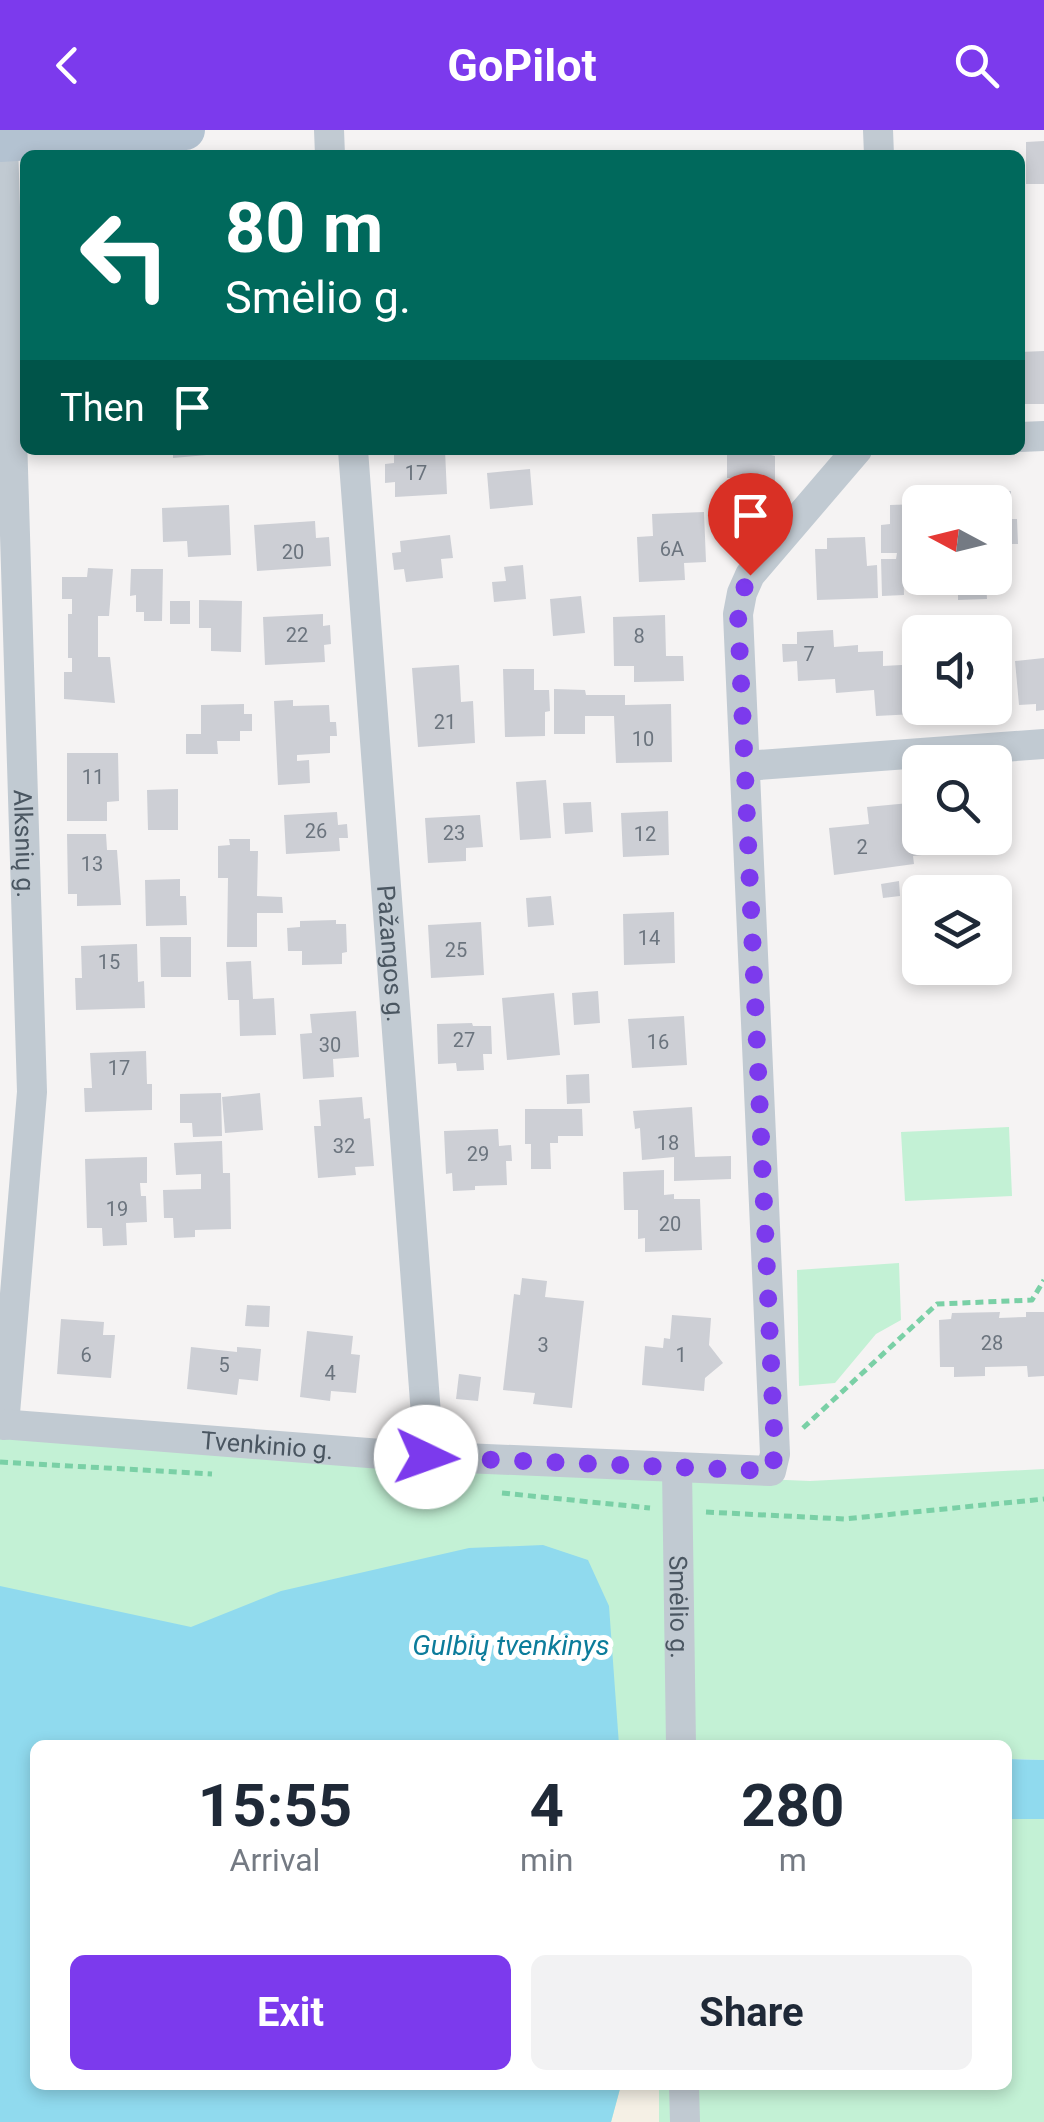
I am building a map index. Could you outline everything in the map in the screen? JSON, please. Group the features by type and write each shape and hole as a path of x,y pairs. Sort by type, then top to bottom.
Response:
{"main road":[{"path":"2,142 61,134 185,130"}],"street":[{"name":"Alksnių g.","path":"2,142 9,572 32,1092 2,1424"},
{"name":"Pažangos g.","path":"353,455 427,1428 426,1457"},
{"path":"773,1463 738,614 750,575 852,455"},
{"path":"745,766 1044,744"},
{"name":"Tvenkinio g.","path":"2,1424 426,1457 677,1469 773,1463"},
{"name":"Smėlio g.","path":"677,1469 682,1740"},
{"path":"684,2090 685,2122"}],"path":[{"path":"773,1463 937,1304 1032,1300 1044,1280"}],"green space":[{"path":"1009,1127 1012,1196 905,1201 901,1132"},
{"path":"899,1263 901,1320 876,1334 835,1383 799,1386 797,1270"},
{"path":"0,1435 418,1465 810,1481 1044,1469 1044,1760 1012,1759 1012,1740 30,1740 30,2090 1012,2090 1012,1819 1044,1819 1044,2122 0,2122"}],"sand":[{"path":"620,2090 659,2090 659,2122 611,2122"}],"water":[{"name":"Gulbių tvenkinys","path":"543,1545 588,1560 609,1606 619,1740 30,1740 30,2090 620,2090 611,2122 0,2122 0,1586 191,1627 281,1591 469,1548"},
{"path":"1012,1759 1044,1760 1044,1819 1012,1819"}],"building":[{"path":"1044,141 1044,184 1026,184 1026,142"},
{"path":"1044,351 1044,404 1025,404 1025,352"},
{"path":"394,455 445,455 447,494 395,497 395,482 385,483 385,464 394,463"},
{"path":"727,455 775,456 775,482 727,478"},
{"path":"530,469 533,505 490,509 487,473"},
{"path":"229,505 231,555 188,557 187,541 163,542 162,508"},
{"path":"890,505 902,505 904,595 882,596 881,559 896,559 897,553 881,553 881,525 890,524"},
{"path":"704,512 706,562 684,563 685,580 639,582 637,537 653,536 652,514"},
{"path":"1012,519 1017,519 1018,544 1012,544"},
{"path":"315,521 316,538 329,537 331,566 257,571 254,525"},
{"path":"450,535 453,558 441,559 443,578 406,582 404,569 394,570 392,553 401,552 400,541"},
{"path":"865,537 867,566 877,565 878,598 817,600 815,549 827,549 827,538"},
{"path":"523,565 526,599 494,602 492,582 506,581 504,567"},
{"path":"88,568 113,569 109,616 98,616 98,657 110,657 115,703 64,699 64,672 72,672 72,658 68,658 68,614 72,614 72,599 62,599 62,577 87,577"},
{"path":"131,569 163,569 162,621 144,621 144,612 136,612 136,595 130,596"},
{"path":"958,595 987,595 987,599 958,600"},
{"path":"581,596 585,633 553,636 550,599"},
{"path":"199,600 242,601 241,652 211,651 211,628 199,628"},
{"path":"170,601 190,601 190,624 170,624"},
{"path":"323,614 323,626 330,625 331,644 324,645 325,662 265,665 263,617"},
{"path":"665,615 666,656 683,656 684,681 634,682 634,666 614,666 613,617"},
{"path":"833,630 834,647 858,645 858,652 883,651 883,666 902,665 902,715 876,716 874,690 836,693 835,679 798,681 797,661 783,662 782,644 797,644 797,632"},
{"path":"1044,658 1044,710 1036,711 1036,704 1019,705 1015,661"},
{"path":"459,665 461,702 473,701 475,743 418,747 412,668"},
{"path":"503,669 534,669 534,690 549,690 545,736 505,737"},
{"path":"554,689 585,690 586,695 625,695 625,705 671,704 672,762 616,763 614,716 585,716 585,734 554,734"},
{"path":"293,700 293,706 329,705 330,722 336,722 337,736 330,736 330,753 297,755 297,761 309,760 310,783 278,785 274,701"},
{"path":"244,704 244,714 252,714 252,731 240,731 240,741 217,741 218,754 186,754 186,734 201,734 201,705"},
{"path":"67,753 118,753 119,801 107,802 107,821 67,821"},
{"path":"546,780 551,838 520,840 516,782"},
{"path":"178,789 178,830 148,830 147,790"},
{"path":"591,802 593,832 565,834 563,803"},
{"path":"902,804 902,855 922,855 913,856 914,864 834,875 829,828 869,824 867,807"},
{"path":"668,811 669,855 623,857 621,813"},
{"path":"337,812 338,825 347,824 348,838 339,838 340,851 286,854 284,815"},
{"path":"480,815 483,847 466,848 466,861 428,863 425,818"},
{"path":"67,834 106,834 107,850 117,850 121,905 77,906 77,894 68,894"},
{"path":"229,839 250,839 250,851 258,851 257,896 282,897 283,913 257,913 257,947 227,947 228,878 218,878 218,846 230,845"},
{"path":"180,879 180,896 186,896 187,925 146,926 145,880"},
{"path":"899,881 900,896 883,898 881,884"},
{"path":"551,896 554,925 528,927 526,898"},
{"path":"674,912 675,963 624,965 623,914"},
{"path":"336,920 336,924 346,924 347,952 342,953 342,964 302,965 302,951 288,951 287,928 300,927 300,921"},
{"path":"481,922 484,975 431,978 428,925"},
{"path":"160,937 191,937 191,977 161,977"},
{"path":"137,944 138,982 144,981 145,1008 76,1010 75,978 82,978 81,946"},
{"path":"251,961 253,999 274,998 276,1035 240,1036 239,1000 228,1000 226,962"},
{"path":"598,991 600,1023 574,1025 572,993"},
{"path":"554,993 560,1055 507,1060 502,998"},
{"path":"356,1011 359,1057 333,1059 334,1077 303,1079 300,1034 312,1033 310,1014"},
{"path":"684,1016 687,1065 632,1068 628,1019"},
{"path":"437,1024 491,1026 492,1054 483,1054 484,1070 457,1071 456,1063 438,1064"},
{"path":"146,1051 152,1110 85,1112 84,1088 92,1088 90,1053"},
{"path":"589,1074 590,1103 567,1104 566,1075"},
{"path":"221,1093 222,1136 193,1137 192,1123 180,1123 180,1094"},
{"path":"260,1093 263,1130 225,1133 222,1097"},
{"path":"362,1097 364,1119 370,1118 374,1166 355,1167 356,1175 318,1178 314,1126 321,1126 319,1100"},
{"path":"692,1107 695,1157 731,1156 731,1179 674,1181 674,1157 642,1160 640,1128 635,1129 633,1111"},
{"path":"525,1109 582,1109 583,1136 558,1136 558,1143 550,1143 551,1169 531,1169 531,1144 525,1144"},
{"path":"498,1129 499,1146 511,1145 512,1161 506,1161 507,1185 453,1191 452,1173 446,1174 444,1131"},
{"path":"222,1141 223,1173 230,1173 231,1229 195,1230 195,1237 174,1238 173,1218 164,1218 163,1190 201,1189 201,1174 176,1175 174,1143"},
{"path":"147,1157 147,1183 140,1183 141,1196 146,1196 147,1222 126,1223 127,1245 103,1246 102,1228 87,1228 85,1159"},
{"path":"664,1170 664,1195 700,1199 702,1250 645,1252 645,1238 638,1239 638,1210 624,1210 623,1172"},
{"path":"522,1278 547,1281 545,1297 584,1301 572,1408 533,1404 535,1393 503,1390 514,1294 520,1295"},
{"path":"247,1305 270,1306 269,1327 245,1326"},
{"path":"1000,1312 999,1318 1044,1312 1044,1376 1028,1377 1027,1366 985,1367 985,1376 954,1377 954,1367 940,1367 939,1320 951,1319 952,1313"},
{"path":"672,1315 711,1318 709,1345 723,1363 705,1378 704,1391 642,1385 645,1346 663,1348 664,1338 670,1339"},
{"path":"61,1319 104,1322 103,1335 115,1335 111,1378 57,1374"},
{"path":"307,1331 353,1336 351,1354 360,1355 356,1393 331,1391 330,1401 300,1397"},
{"path":"191,1347 237,1352 237,1347 261,1349 258,1381 239,1379 237,1395 187,1389"},
{"path":"459,1374 481,1377 478,1401 456,1399"}],"route":[{"path":"426,1457 771,1471 775,1454 738,614 750,575"}]}
